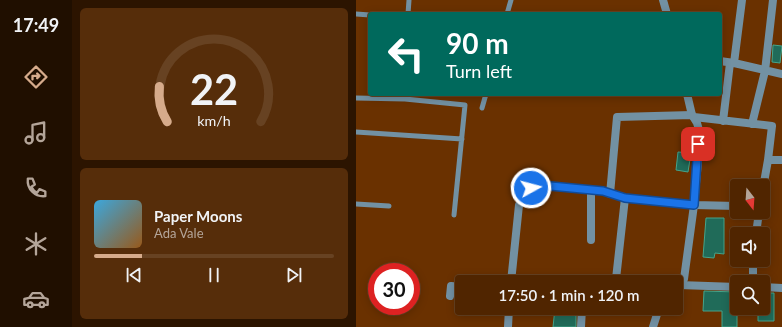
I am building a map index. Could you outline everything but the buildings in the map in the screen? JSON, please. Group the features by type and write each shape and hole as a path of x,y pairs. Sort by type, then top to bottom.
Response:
{"street":[{"path":"663,0 666,12"},
{"path":"723,121 742,0"},
{"path":"752,124 765,71 773,0"},
{"path":"722,62 782,74"},
{"path":"683,280 694,205 699,130 693,116 688,96"},
{"path":"610,194 617,117 693,116 772,126 765,179"},
{"path":"768,160 782,160"},
{"path":"513,275 519,205 525,194 531,188 540,185 603,191 625,198 694,205 730,206"},
{"path":"591,190 591,240"},
{"path":"616,275 625,198"},
{"path":"450,296 451,286 455,286"},
{"path":"683,286 730,287"},
{"path":"770,287 782,288"},
{"path":"508,327 509,315"},
{"path":"581,327 582,315"},
{"path":"653,327 657,315"}],"lane":[{"path":"408,12 409,0"},
{"path":"508,12 511,0"},
{"path":"356,14 368,15"},
{"path":"482,108 485,96"},
{"path":"356,98 405,97 465,105 454,215"},
{"path":"356,132 462,139"},
{"path":"356,204 389,206"}],"route":[{"path":"531,188 540,185 603,191 625,198 694,205 698,144"}]}
